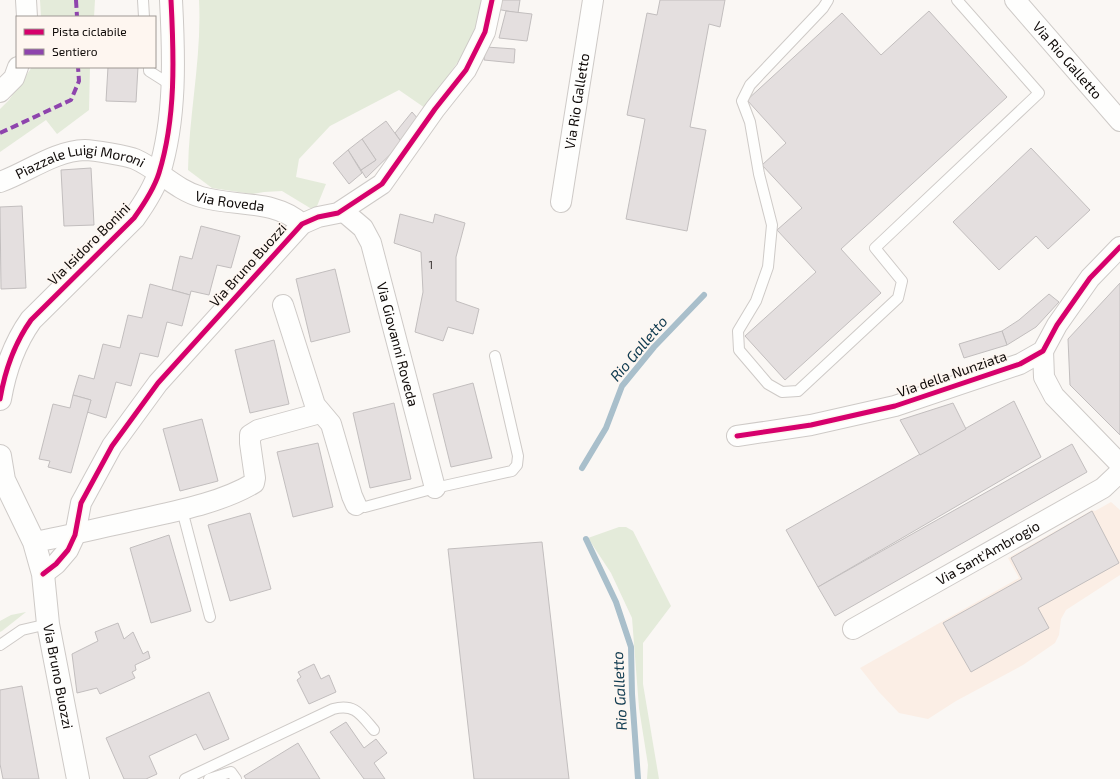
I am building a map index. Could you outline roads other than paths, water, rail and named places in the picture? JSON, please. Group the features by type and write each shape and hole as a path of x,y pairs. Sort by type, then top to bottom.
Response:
{"street":[{"path":"26,0 27,16"},
{"name":"Via Isidoro Bonini","path":"0,399 5,373 21,335 31,320 134,218 147,199 159,174 168,128 174,54 171,0"},
{"name":"Via Bruno Buozzi","path":"43,574 56,564 68,550 75,535 81,503 112,446 158,383 302,224 318,217 338,213 382,184 435,109 466,70 485,32 492,0"},
{"name":"Via Rio Galletto","path":"562,202 593,0"},
{"name":"Via Rio Galletto","path":"1015,0 1120,122"},
{"path":"0,92 14,78 18,68"},
{"name":"Piazzale Luigi Moroni","path":"0,182 58,155 85,150 135,159 159,174"},
{"name":"Via Roveda","path":"159,174 199,196 233,203 275,208 296,219 302,224"},
{"name":"Via Giovanni Roveda","path":"343,210 363,228 371,243 435,488"},
{"path":"1120,247 1090,278 1057,325 1043,352 1044,377 1054,396 1120,464"},
{"path":"283,305 315,405 320,413 328,417 331,424 356,505"},
{"name":"Via della Nunziata","path":"737,436 811,425 895,406 1020,364 1043,352"},
{"path":"0,456 2,478 34,542 75,535 182,510 242,490 254,483 255,478 250,435 258,430 320,413"},
{"name":"Via Sant'Ambrogio","path":"853,630 1103,488 1120,472"},
{"name":"Via Bruno Buozzi","path":"34,542 43,574 48,624 78,779"}],"lane":[{"path":"143,0 144,16"},
{"path":"828,0 823,8 750,85 742,101 750,122 759,174 772,225 768,267 756,301 738,331 739,350 768,384 782,392 798,391 898,298 902,281 875,248 1039,93 958,0"},
{"path":"149,68 149,71 171,85"},
{"path":"356,505 365,506 435,488 512,472 517,465 518,456 495,356"},
{"path":"182,510 210,617"},
{"path":"0,645 22,630 48,624"},
{"path":"185,779 338,707 343,706 360,713 374,730"},
{"path":"209,779 230,772 236,779"}],"waterway":[{"name":"Rio Galletto","path":"582,468 606,428 622,386 654,347 704,295"},
{"name":"Rio Galletto","path":"586,539 616,602 631,647 632,694 638,779"}]}
